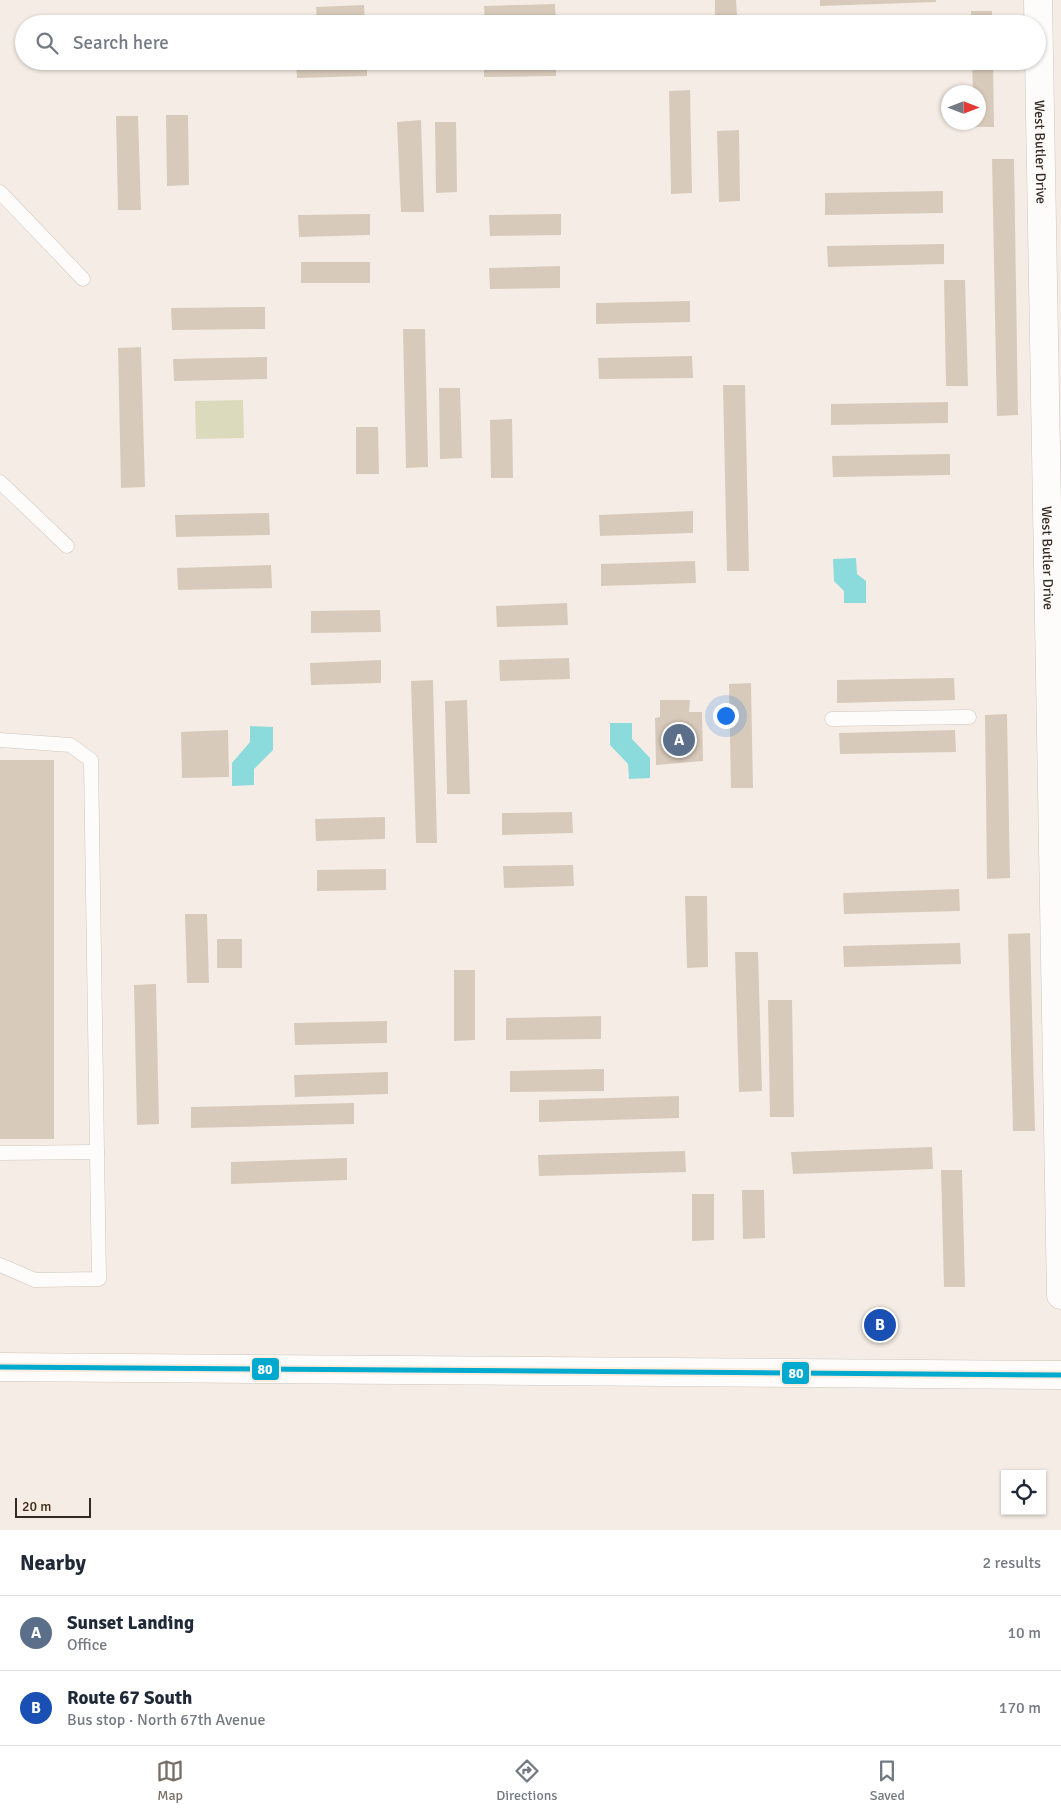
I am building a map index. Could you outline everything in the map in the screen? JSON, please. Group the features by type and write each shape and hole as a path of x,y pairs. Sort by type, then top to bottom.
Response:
{"street":[{"name":"West Butler Drive","path":"1038,0 1038,15"},
{"name":"West Butler Drive","path":"1039,70 1061,1295"},
{"path":"0,1367 1061,1376"}],"lane":[{"path":"0,192 83,279"},
{"path":"0,482 67,546"},
{"path":"832,719 969,717"},
{"path":"0,740 70,745 92,760 100,1279 35,1280 0,1265"},
{"path":"0,1153 97,1152"}],"green space":[{"path":"243,400 244,438 196,439 195,401"}],"water":[{"path":"856,558 857,574 866,581 866,603 844,603 844,591 834,581 833,559"},
{"path":"610,723 632,723 632,739 650,758 650,778 629,779 628,764 610,745"},
{"path":"250,726 273,727 273,750 254,769 254,785 232,786 232,763 250,742"}],"building":[{"path":"715,0 736,0 737,15 715,15"},
{"path":"820,0 936,0 936,2 820,6"},
{"path":"555,4 556,15 484,15 484,6"},
{"path":"364,5 365,15 316,15 316,7"},
{"path":"971,11 992,11 992,15 971,15"},
{"path":"297,70 367,70 367,76 297,78"},
{"path":"484,70 556,70 556,76 484,77"},
{"path":"972,70 993,70 994,127 986,127 986,85 973,85"},
{"path":"690,90 692,193 671,194 669,91"},
{"path":"166,115 188,115 189,185 167,186"},
{"path":"116,116 138,116 141,210 118,210"},
{"path":"421,120 424,212 401,212 397,122"},
{"path":"435,122 456,122 457,192 436,193"},
{"path":"739,130 740,201 719,202 717,131"},
{"path":"992,159 1014,159 1018,415 997,416"},
{"path":"943,191 943,213 825,215 825,193"},
{"path":"370,214 370,235 299,237 298,215"},
{"path":"561,214 561,235 490,236 489,215"},
{"path":"944,244 944,264 828,267 827,246"},
{"path":"301,262 370,262 370,283 301,283"},
{"path":"560,266 560,288 490,289 489,268"},
{"path":"944,280 965,280 968,386 946,386"},
{"path":"690,301 690,322 596,324 596,303"},
{"path":"265,307 265,329 172,330 171,308"},
{"path":"403,329 425,329 428,467 406,468"},
{"path":"141,347 145,487 121,488 118,348"},
{"path":"692,356 693,378 599,379 598,358"},
{"path":"267,357 267,379 174,381 173,359"},
{"path":"723,385 745,385 749,571 727,571"},
{"path":"439,388 460,388 462,458 440,459"},
{"path":"948,402 948,423 831,425 831,404"},
{"path":"512,419 513,478 491,478 490,420"},
{"path":"356,427 378,427 379,474 356,474"},
{"path":"950,454 950,475 833,477 832,456"},
{"path":"693,511 693,533 600,536 599,515"},
{"path":"269,513 270,535 176,537 175,515"},
{"path":"695,561 696,583 601,586 601,564"},
{"path":"271,565 272,588 178,590 177,568"},
{"path":"567,603 568,625 497,627 496,606"},
{"path":"380,610 381,632 311,633 311,611"},
{"path":"569,658 570,679 500,681 499,660"},
{"path":"381,660 381,683 311,685 310,663"},
{"path":"954,678 955,700 837,703 837,680"},
{"path":"433,680 437,843 416,843 411,681"},
{"path":"751,683 753,788 731,788 729,684"},
{"path":"467,700 470,794 447,794 445,701"},
{"path":"660,700 690,700 689,712 702,712 703,761 656,765 655,718 660,717"},
{"path":"1007,714 1010,878 987,879 985,715"},
{"path":"228,730 229,777 182,778 181,732"},
{"path":"955,730 956,752 840,754 839,733"},
{"path":"0,760 54,760 54,1139 0,1139"},
{"path":"572,812 573,833 502,835 502,813"},
{"path":"385,817 385,839 316,841 315,819"},
{"path":"573,865 574,886 504,888 503,866"},
{"path":"386,869 386,890 317,891 317,870"},
{"path":"959,889 960,911 844,914 843,893"},
{"path":"685,896 707,896 708,967 687,968"},
{"path":"185,914 207,914 209,983 187,983"},
{"path":"1030,933 1035,1131 1013,1131 1008,934"},
{"path":"217,939 242,939 242,968 217,968"},
{"path":"960,943 961,964 844,967 843,946"},
{"path":"735,952 758,952 762,1091 739,1092"},
{"path":"454,970 475,970 475,1040 454,1041"},
{"path":"156,984 159,1124 137,1125 134,985"},
{"path":"768,1000 792,1000 794,1117 770,1117"},
{"path":"601,1016 601,1039 506,1040 506,1018"},
{"path":"387,1021 387,1043 295,1045 294,1023"},
{"path":"604,1069 604,1091 510,1092 510,1071"},
{"path":"388,1072 388,1094 295,1097 294,1075"},
{"path":"679,1096 679,1118 539,1122 539,1100"},
{"path":"354,1103 354,1124 191,1128 191,1107"},
{"path":"932,1147 933,1169 793,1174 791,1152"},
{"path":"685,1151 686,1172 539,1176 538,1155"},
{"path":"347,1158 347,1180 231,1184 231,1162"},
{"path":"941,1170 962,1170 965,1287 944,1287"},
{"path":"742,1190 764,1190 765,1238 743,1239"},
{"path":"692,1194 714,1194 714,1240 692,1241"},
{"path":"873,1323 888,1323 888,1328 873,1328"}],"transit line":[{"name":"80","path":"0,1367 1061,1375"}],"place":[{"name":"Sunset Landing","path":"679,740"},
{"name":"Route 67 South","path":"880,1325"}]}
